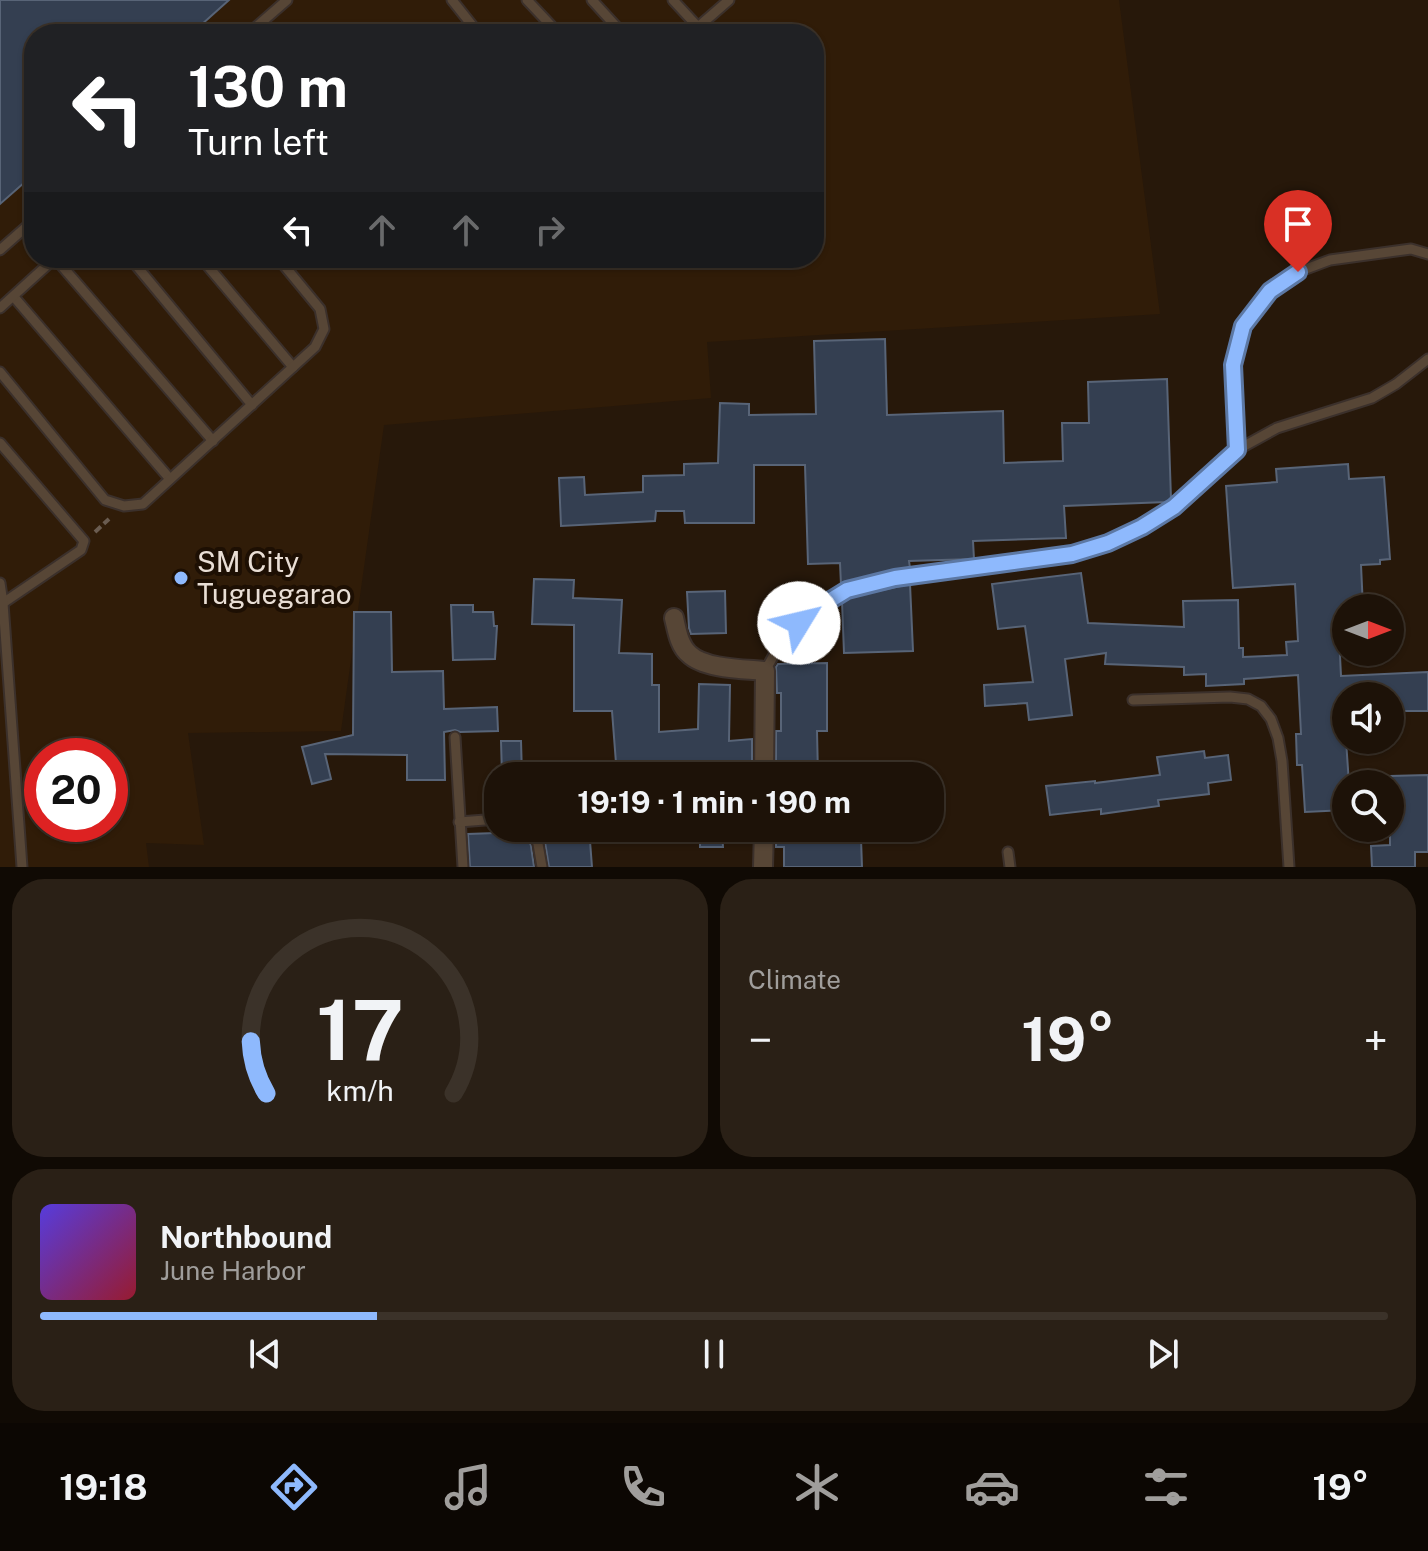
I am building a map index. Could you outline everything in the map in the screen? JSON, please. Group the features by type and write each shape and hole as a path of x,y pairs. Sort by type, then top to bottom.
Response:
{"street":[{"path":"674,618 688,654 706,663 765,671 764,762"},
{"path":"763,867 764,842"}],"lane":[{"path":"259,24 287,0"},
{"path":"452,0 471,24"},
{"path":"527,0 550,24"},
{"path":"592,0 614,24"},
{"path":"673,0 690,24"},
{"path":"701,24 729,0"},
{"path":"0,250 24,229"},
{"path":"1237,450 1233,365 1243,326 1270,291 1298,272 1330,260 1411,249 1428,254"},
{"path":"0,308 44,268"},
{"path":"64,268 213,441"},
{"path":"138,268 252,405"},
{"path":"209,268 293,367"},
{"path":"0,372 105,500 124,506 143,504 315,347 324,329 320,309 286,268"},
{"path":"14,297 170,479"},
{"path":"765,671 785,635 813,611 847,590 895,578 1072,554 1108,543 1174,507 1237,450 1277,428 1372,398 1428,359"},
{"path":"0,443 84,541 81,550 3,603"},
{"path":"0,583 22,867"},
{"path":"1133,700 1230,697 1248,699 1261,706 1271,719 1278,738 1289,867"},
{"path":"455,737 463,867"},
{"path":"459,822 484,820"},
{"path":"537,842 542,867"},
{"path":"1008,852 1010,867"}],"path":[{"path":"84,541 124,506"}],"shaded area":[{"name":"SM City Tuguegarao","path":"0,0 1119,0 1160,314 707,342 711,398 384,425 341,731 188,733 204,845 146,843 149,867 0,867"}],"building":[{"path":"0,0 229,0 202,24 24,24 24,183 0,204"},
{"path":"885,339 887,415 1003,411 1004,463 1063,461 1062,423 1089,423 1088,382 1167,379 1171,499 1167,502 1064,506 1066,538 973,541 974,559 909,561 910,568 841,585 840,563 808,564 805,465 754,465 754,523 685,523 684,511 656,511 655,521 561,526 559,478 584,477 585,495 643,492 643,476 684,475 684,464 718,463 720,403 749,404 749,415 816,414 814,341"},
{"path":"1348,464 1349,479 1384,477 1390,559 1380,560 1380,564 1361,565 1362,594 1332,594 1332,666 1340,666 1341,676 1428,672 1428,711 1404,711 1404,682 1332,682 1332,754 1347,754 1348,770 1332,770 1332,811 1305,812 1302,765 1297,765 1296,734 1301,734 1298,675 1244,679 1244,684 1206,686 1206,674 1184,675 1184,667 1105,664 1106,653 1065,659 1072,715 1029,720 1027,703 985,706 984,685 1033,682 1025,626 998,629 992,584 1081,573 1088,623 1184,627 1183,601 1238,600 1239,648 1243,648 1243,657 1287,655 1286,642 1298,641 1295,584 1233,588 1226,486 1277,482 1276,469"},
{"path":"534,579 574,580 573,598 622,600 619,653 652,654 652,685 659,685 659,732 698,729 699,684 730,685 729,741 752,739 752,762 616,762 612,711 574,711 574,625 532,624"},
{"path":"910,584 913,651 844,653 842,602 850,597"},
{"path":"725,591 726,633 691,634 687,592"},
{"path":"451,605 473,605 473,612 493,612 494,626 497,626 495,659 453,660"},
{"path":"354,612 391,612 392,672 443,671 444,709 497,707 498,731 444,732 445,780 407,780 407,755 325,754 331,779 312,784 302,747 353,735"},
{"path":"827,663 827,731 817,731 818,762 776,762 776,731 781,731 778,664"},
{"path":"501,741 521,741 522,762 502,762"},
{"path":"1204,751 1205,758 1228,755 1231,780 1208,783 1209,794 1158,800 1159,806 1101,814 1101,809 1050,815 1046,786 1160,775 1157,757"},
{"path":"1428,775 1428,852 1415,852 1415,867 1372,867 1371,846 1404,842 1404,776"},
{"path":"484,833 484,842 530,842 534,867 470,867 468,834"},
{"path":"545,842 590,842 592,867 549,867"},
{"path":"700,842 723,842 723,847 700,847"},
{"path":"776,842 861,842 862,867 784,867 784,847 776,847"}],"place":[{"name":"SM City Tuguegarao","path":"181,578"}],"route":[{"path":"799,623 847,590 895,578 1072,554 1108,543 1174,507 1237,450 1233,365 1243,326 1270,291 1298,272"}]}
